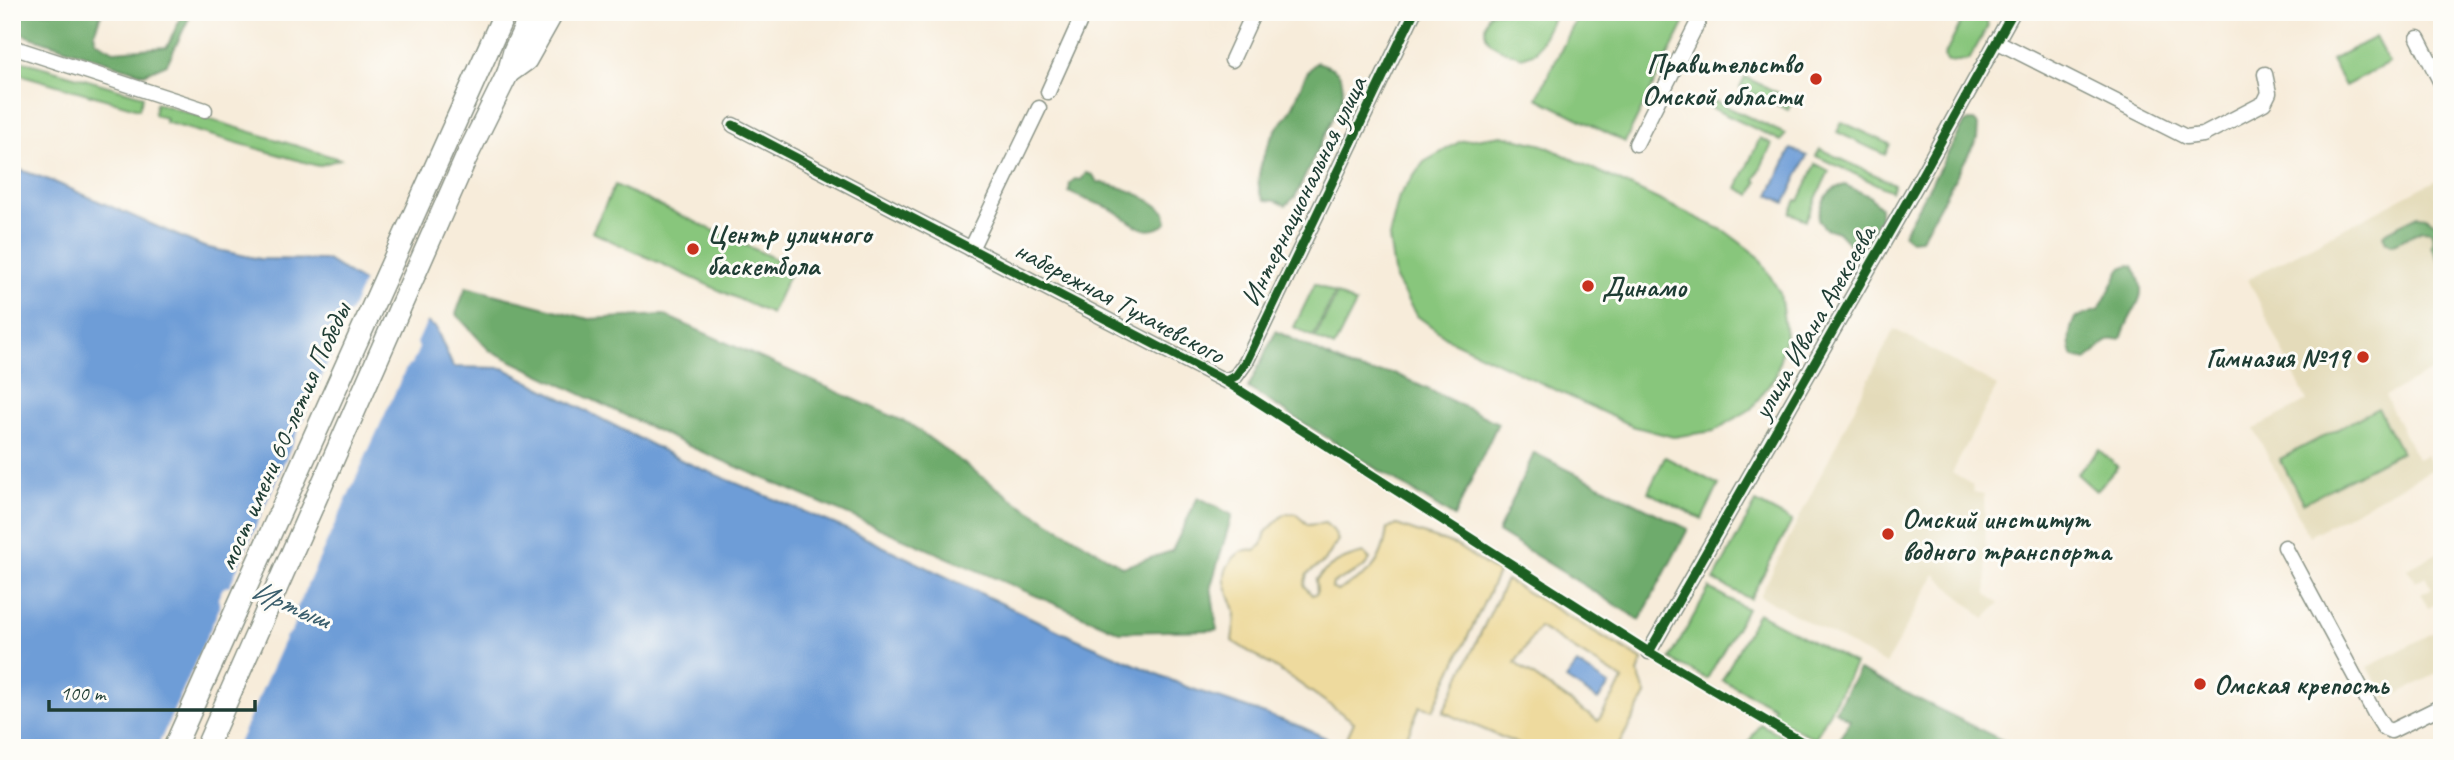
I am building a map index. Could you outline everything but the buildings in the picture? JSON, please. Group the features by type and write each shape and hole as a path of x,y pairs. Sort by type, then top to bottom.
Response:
{"main road":[{"path":"489,12 491,42"},
{"name":"мост имени 60-летия Победы","path":"174,748 505,12"},
{"path":"508,73 514,51 532,12"},
{"path":"508,73 526,60 553,12"},
{"name":"мост имени 60-летия Победы","path":"206,748 466,158 508,73"}],"street":[{"path":"1048,92 1084,12"},
{"path":"1232,60 1254,12"},
{"name":"Интернациональная улица","path":"1225,381 1236,376 1246,362 1414,12"},
{"path":"1636,144 1703,12"},
{"name":"улица Ивана Алексеева","path":"1649,652 2012,12"},
{"path":"2418,38 2442,86"},
{"path":"1996,41 2186,136 2203,135 2264,103 2269,93 2265,74"},
{"path":"12,47 205,110"},
{"path":"971,249 1040,108"},
{"name":"набережная Тухачевского","path":"733,125 1225,381"},
{"path":"2285,547 2384,728 2391,731 2442,706"}],"shaded area":[{"name":"Гимназия №19","path":"2442,177 2442,366 2385,396 2417,459 2426,455 2433,469 2309,536 2254,429 2307,401 2248,279"},
{"name":"Омский институт водного транспорта","path":"1894,329 1997,386 1952,473 1972,485 1973,492 1984,494 1987,594 1999,604 1984,619 1935,574 1886,664 1760,596"},
{"path":"2441,551 2442,601 2428,608 2421,594 2432,588 2426,576 2415,582 2408,569"},
{"path":"2442,628 2442,671 2386,700 2368,667"}],"green space":[{"path":"12,12 102,12 94,33 96,41 114,51 167,47 182,15 179,12 191,14 167,64 144,74 12,31"},
{"path":"1490,12 1556,12 1536,52 1522,57 1496,47 1487,37 1485,30"},
{"path":"1580,12 1690,12 1625,142 1537,98"},
{"path":"1969,13 1986,19 1988,26 1969,60 1948,62 1944,57 1964,16"},
{"path":"2375,37 2389,63 2345,86 2331,60"},
{"path":"12,58 143,96 139,109 12,72"},
{"path":"1317,62 1331,67 1339,74 1343,84 1342,99 1295,197 1286,205 1265,200 1259,185 1261,164 1277,128 1292,108 1306,74"},
{"path":"1745,77 1793,100 1788,110 1740,88"},
{"path":"1710,99 1785,134 1781,141 1707,106"},
{"path":"156,103 340,159 318,166 168,123 165,122 166,118 154,115"},
{"path":"1969,121 1978,125 1977,139 1921,239 1910,240 1903,234 1964,124"},
{"path":"1842,122 1890,144 1885,155 1837,132"},
{"name":"Динамо","path":"1502,135 1543,145 1725,231 1759,257 1780,293 1786,335 1776,375 1751,409 1714,431 1673,437 1632,426 1450,340 1416,315 1395,279 1389,237 1399,196 1424,162 1461,141"},
{"path":"1760,138 1772,144 1751,195 1737,188"},
{"path":"1820,149 1894,184 1891,191 1816,156"},
{"path":"1816,164 1829,171 1806,220 1790,213 1796,200 1799,201"},
{"path":"1086,173 1093,175 1097,182 1125,189 1150,200 1165,212 1167,223 1150,230 1143,229 1107,207 1069,192 1070,183 1075,179 1081,180"},
{"name":"Центр уличного баскетбола","path":"615,185 793,267 771,314 592,232"},
{"path":"1845,185 1869,196 1880,207 1877,235 1862,247 1853,248 1838,232 1825,228 1818,220 1829,193"},
{"path":"2418,216 2426,217 2442,228 2442,267 2431,246 2434,239 2432,231 2422,230 2392,245 2386,242 2383,236 2387,231"},
{"path":"2133,266 2139,278 2141,295 2122,337 2105,343 2086,360 2073,357 2070,337 2075,318 2099,310 2121,268"},
{"path":"1315,284 1335,293 1313,337 1294,327"},
{"path":"466,287 589,319 664,315 910,424 1018,503 1123,567 1172,551 1198,497 1232,515 1211,586 1217,630 1120,632 691,447 489,350 456,314"},
{"path":"1337,294 1356,304 1334,347 1315,338"},
{"path":"1276,331 1351,368 1374,373 1394,373 1498,423 1454,517 1248,388"},
{"path":"2378,408 2401,452 2303,503 2280,459"},
{"path":"2099,450 2118,467 2096,491 2077,474"},
{"path":"1534,453 1688,529 1640,620 1498,532"},
{"path":"1665,457 1719,485 1702,519 1648,492"},
{"path":"1756,502 1792,521 1750,599 1714,580"},
{"path":"1709,588 1747,609 1707,679 1670,659"},
{"path":"1758,613 1855,664 1815,739 1770,715 1774,707 1722,680"},
{"path":"1859,670 2016,748 1844,748 1837,745 1850,720 1835,711"},
{"path":"1760,724 1805,748 1745,748"}],"sand":[{"path":"1284,514 1296,514 1308,525 1325,523 1333,530 1338,540 1325,561 1307,574 1304,586 1312,595 1317,593 1316,580 1332,565 1344,559 1364,553 1370,559 1363,568 1333,583 1332,588 1337,591 1366,574 1382,552 1387,529 1397,525 1457,546 1498,573 1433,710 1420,706 1402,748 1365,748 1346,740 1354,722 1232,641 1235,613 1225,575 1229,563 1243,551 1255,550 1262,545 1266,532"},
{"path":"1506,580 1643,660 1638,673 1646,695 1617,748 1527,748 1443,712","holes":["1539,627 1623,680 1598,721 1515,663"]}],"water":[{"path":"1791,149 1807,156 1785,203 1769,195"},
{"name":"Иртыш","path":"12,167 52,181 204,247 260,259 327,260 436,328 453,367 503,368 683,461 853,532 1061,632 1187,687 1302,727 1348,748 12,748"},
{"path":"1577,664 1609,685 1598,700 1566,679"}],"pier":[{"path":"365,279 428,319 417,343 419,348 412,364 406,368 295,612 297,618 291,632 286,636 236,748 157,748 220,607 218,598 223,588 230,585 339,338 337,330 343,316 350,313"}],"cycle path":[{"path":"1225,381 1236,376 1246,362 1414,12"},
{"path":"1649,652 2013,12"},
{"path":"733,125 1225,381 1649,652 1800,741 1818,748"}],"place":[{"name":"Правительство Омской области","path":"1816,79"},
{"name":"Центр уличного баскетбола","path":"693,249"},
{"name":"Динамо","path":"1588,286"},
{"name":"Гимназия №19","path":"2363,357"},
{"name":"Омский институт водного транспорта","path":"1888,534"},
{"name":"Омская крепость","path":"2200,684"}]}
